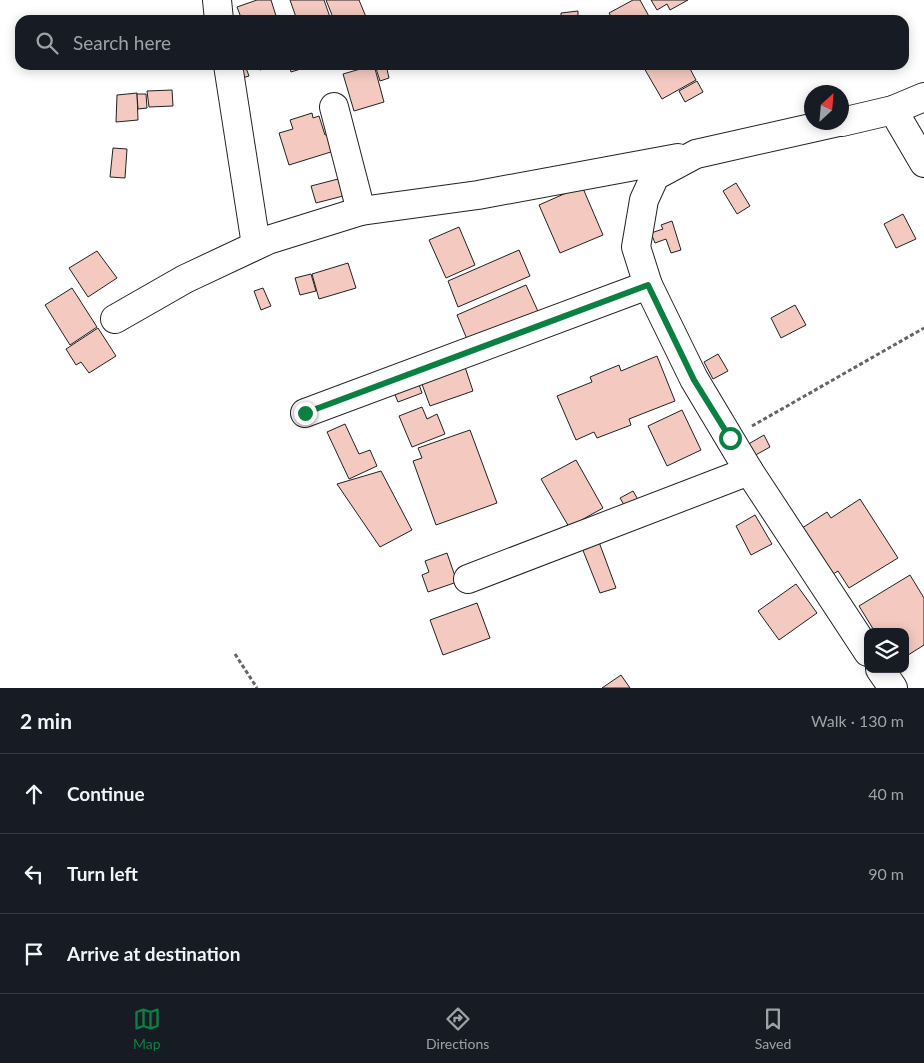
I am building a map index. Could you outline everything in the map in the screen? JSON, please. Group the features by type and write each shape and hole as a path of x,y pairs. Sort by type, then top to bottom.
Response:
{"street":[{"path":"217,0 218,15"},
{"path":"229,70 256,245"},
{"path":"849,120 893,110 924,97"},
{"path":"334,107 360,211"},
{"path":"893,110 924,163"},
{"path":"115,320 185,279 256,245 360,211 478,195 696,154 804,130"},
{"path":"696,154 655,176 644,200 636,247 648,285 694,380 749,471 864,646"},
{"path":"305,413 648,285"},
{"path":"468,580 749,471"},
{"path":"883,673 893,688"}],"path":[{"path":"730,438 924,328"},
{"path":"235,654 257,688"}],"building":[{"path":"257,0 271,0 276,15 240,15 237,7"},
{"path":"290,0 324,0 329,15 295,15"},
{"path":"326,0 359,0 365,15 332,15"},
{"path":"633,0 640,0 648,15 610,15 609,13"},
{"path":"651,0 688,0 670,10 667,4 657,10"},
{"path":"578,11 578,15 561,15 561,13"},
{"path":"236,70 247,70 249,76 239,79"},
{"path":"357,70 375,70 384,102 354,111 343,74"},
{"path":"377,70 387,70 389,78 380,81"},
{"path":"645,70 691,70 696,80 662,99"},
{"path":"697,81 703,92 685,102 679,91"},
{"path":"172,90 173,106 149,107 147,91"},
{"path":"137,93 138,120 116,122 117,95"},
{"path":"137,94 146,94 147,108 138,109"},
{"path":"312,113 313,118 319,116 325,135 328,134 334,151 289,165 279,133 293,129 290,120"},
{"path":"113,148 127,149 125,178 110,177"},
{"path":"338,179 343,196 316,203 311,186"},
{"path":"736,183 750,206 737,214 723,191"},
{"path":"582,186 603,235 560,253 539,205"},
{"path":"903,214 916,239 896,248 884,224"},
{"path":"672,221 681,250 671,253 666,239 655,243 651,233 663,229 661,225"},
{"path":"459,227 475,265 446,278 429,240"},
{"path":"519,250 530,276 458,307 448,281"},
{"path":"97,251 117,278 88,297 69,268"},
{"path":"348,263 356,288 319,299 312,274"},
{"path":"311,274 316,291 300,295 295,278"},
{"path":"526,285 541,318 471,349 457,315"},
{"path":"72,288 97,327 70,345 45,305"},
{"path":"263,288 271,306 261,310 254,291"},
{"path":"795,305 806,325 781,338 771,318"},
{"path":"98,328 116,356 89,373 81,362 76,365 66,349"},
{"path":"718,354 728,371 713,379 704,362"},
{"path":"657,356 675,401 629,419 631,425 597,438 594,432 576,440 557,396 592,382 590,377 619,365 621,371"},
{"path":"463,361 473,391 430,406 419,376"},
{"path":"416,376 422,393 398,402 391,385"},
{"path":"422,407 427,419 437,414 445,434 412,447 399,416"},
{"path":"682,410 701,450 667,466 648,426"},
{"path":"345,424 359,454 370,450 377,466 349,479 327,432"},
{"path":"470,430 497,503 436,525 413,461 422,458 418,448"},
{"path":"764,435 770,447 752,457 745,446"},
{"path":"576,460 603,508 569,527 541,479"},
{"path":"381,471 412,530 380,547 337,484"},
{"path":"633,491 643,508 630,515 620,498"},
{"path":"860,499 898,558 849,588 838,571 825,579 796,532 827,512 831,518"},
{"path":"755,515 772,544 751,555 736,526"},
{"path":"599,542 616,588 600,593 582,548"},
{"path":"447,553 457,582 428,592 422,575 429,572 425,561"},
{"path":"910,575 924,598 924,645 909,654 909,628 873,628 859,606"},
{"path":"796,584 817,613 779,640 758,611"},
{"path":"477,603 490,638 443,655 430,620"},
{"path":"621,675 630,688 602,688"}],"route":[{"path":"305,413 648,285 694,380 730,438"}]}
